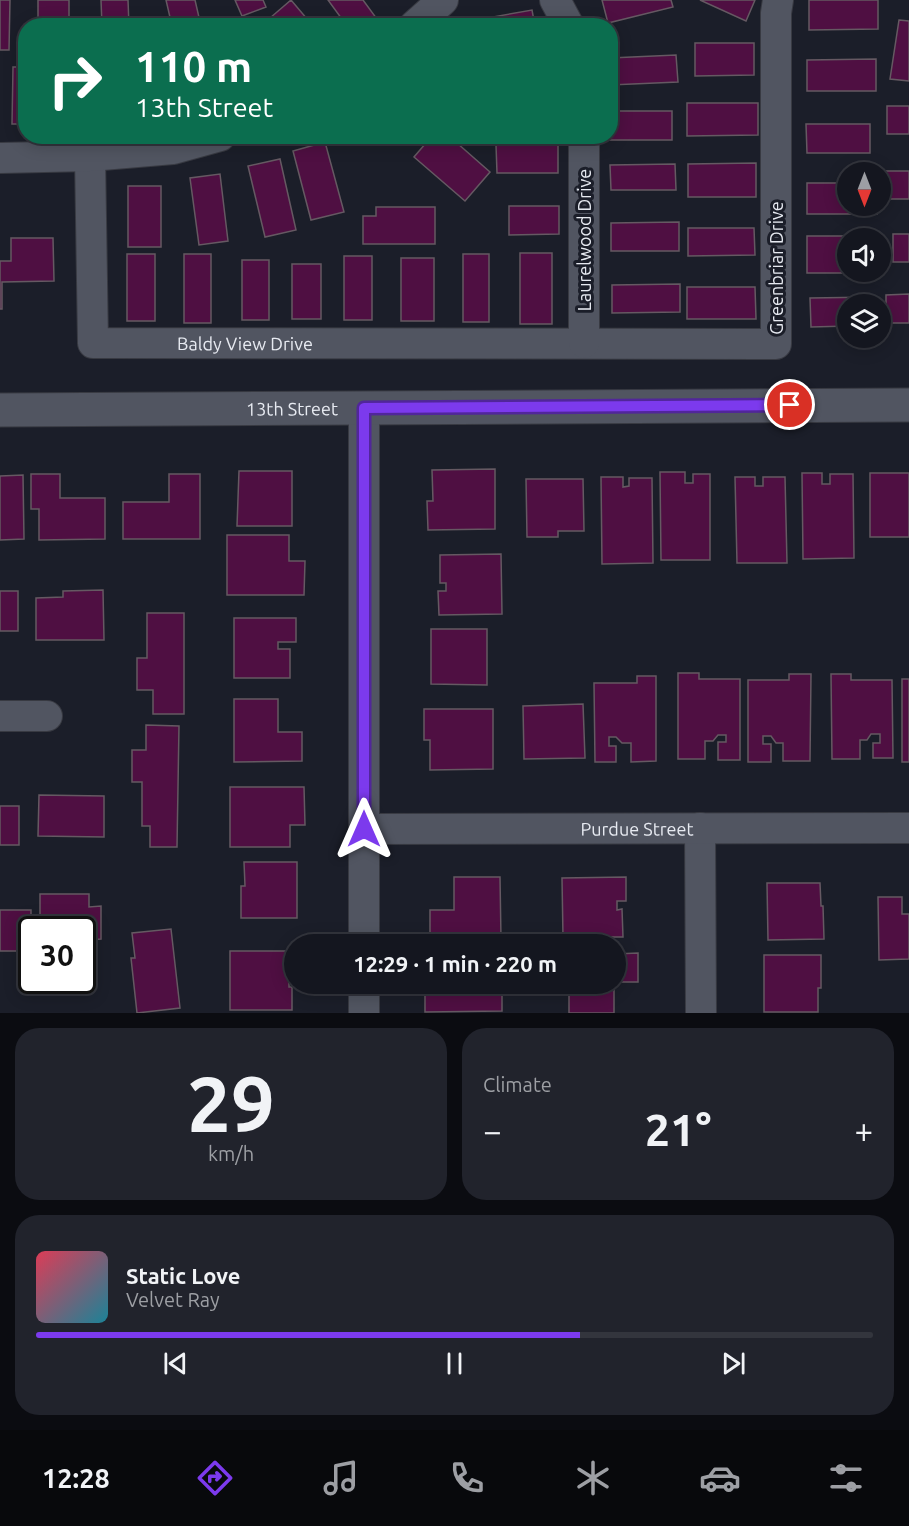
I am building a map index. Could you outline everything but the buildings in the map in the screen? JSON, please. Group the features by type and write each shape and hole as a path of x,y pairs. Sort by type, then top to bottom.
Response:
{"street":[{"path":"423,18 443,0"},
{"path":"555,0 564,18"},
{"name":"Greenbriar Drive","path":"584,343 776,344 776,13 778,0"},
{"path":"0,158 90,156 173,149 191,144"},
{"name":"Laurelwood Drive","path":"584,144 584,343"},
{"name":"Baldy View Drive","path":"90,156 93,343 584,343"},
{"name":"13th Street","path":"0,410 909,405"},
{"path":"364,408 364,934"},
{"path":"0,716 47,716"},
{"path":"700,828 701,1013"},
{"name":"Purdue Street","path":"364,829 909,828"},
{"path":"364,994 364,1013"}],"route":[{"path":"364,829 364,408 790,405"}]}
